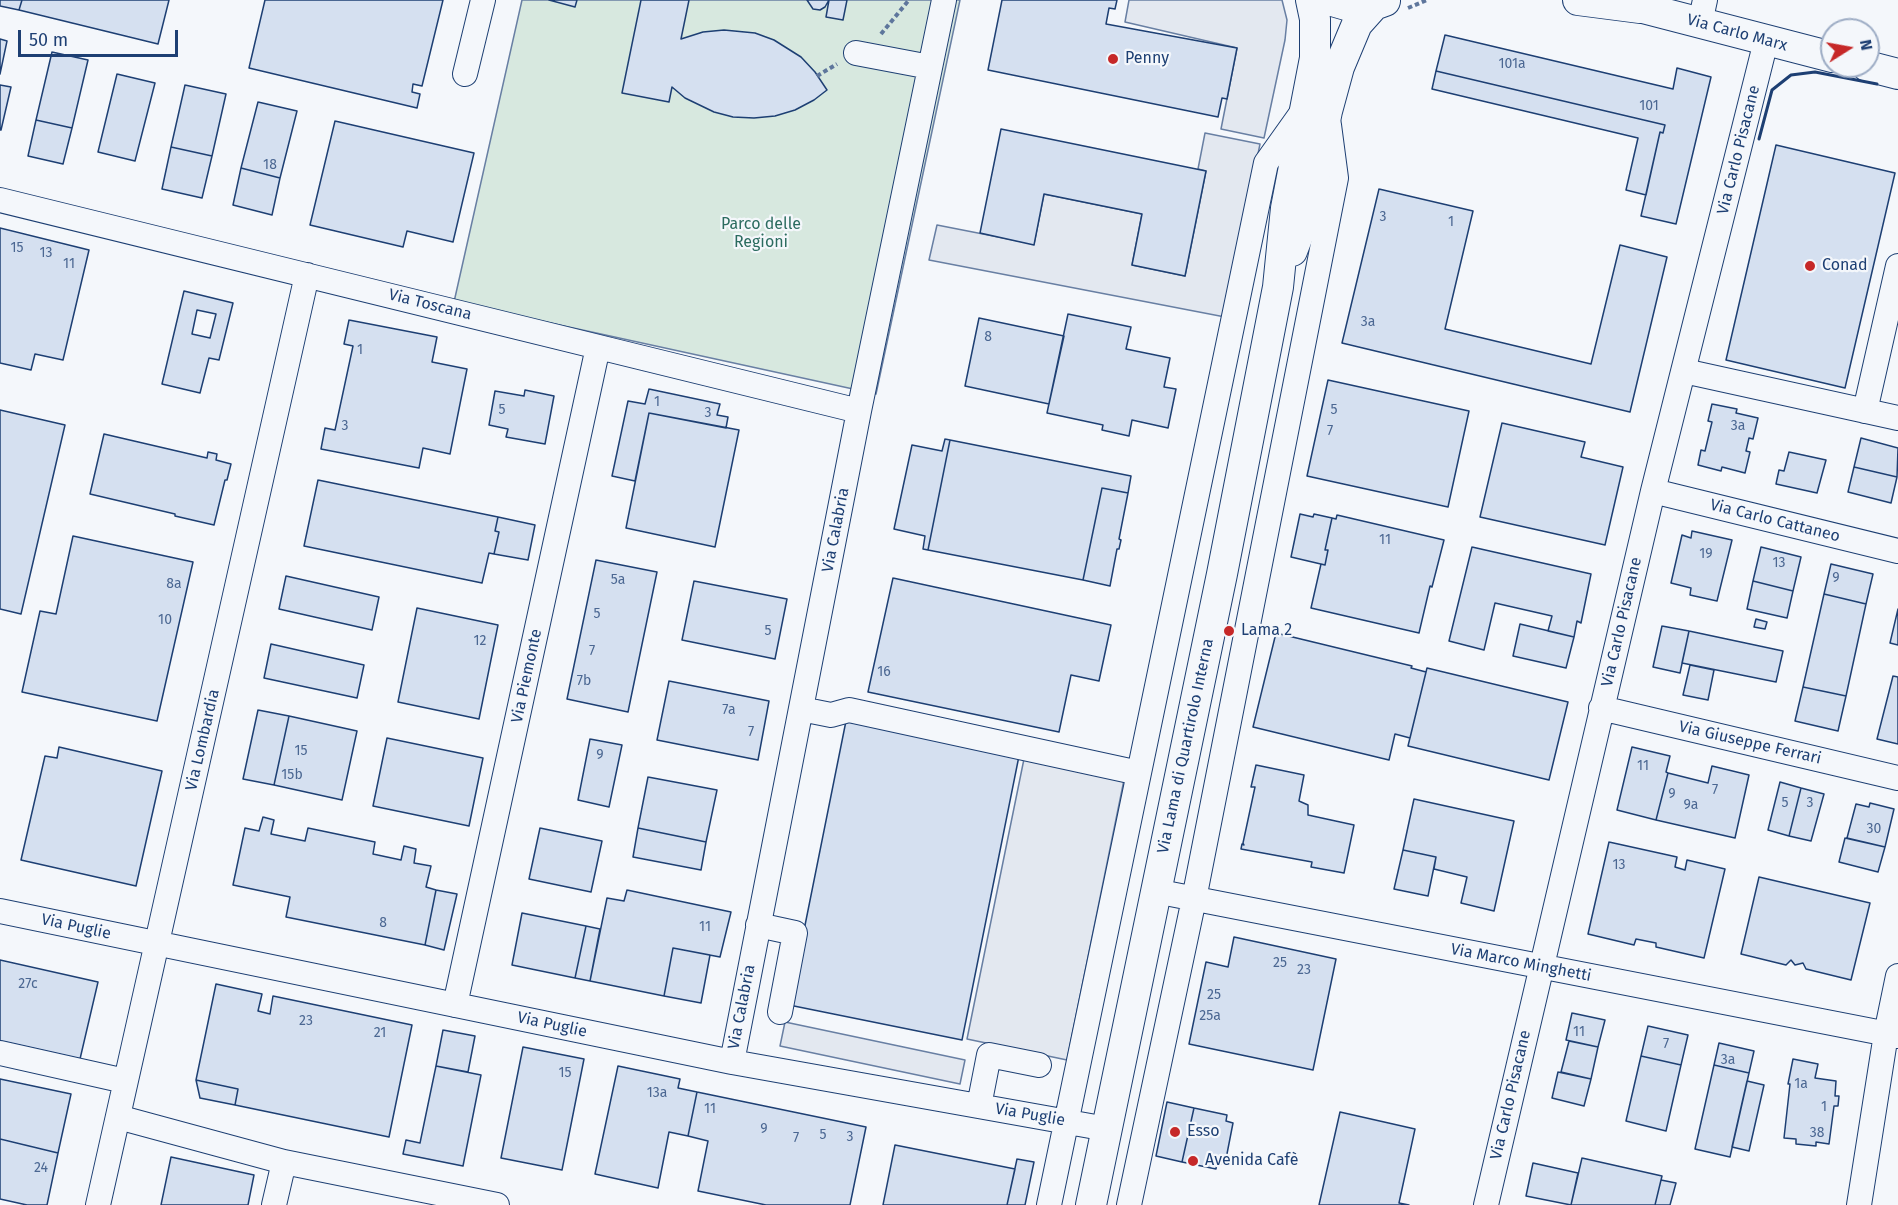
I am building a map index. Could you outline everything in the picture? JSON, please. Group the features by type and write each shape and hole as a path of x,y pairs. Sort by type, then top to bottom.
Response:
{"main road":[{"name":"Via Lama di Quartirolo Interna","path":"1311,0 1315,19 1316,110"},
{"path":"1329,0 1353,7 1381,3"},
{"name":"Via Carlo Marx","path":"1578,0 1703,11 1766,41 1820,54"},
{"name":"Via Lama di Quartirolo Interna","path":"1091,1205 1222,574 1278,287 1286,208 1316,110 1339,68 1357,24 1381,3"},
{"path":"1880,69 1898,74"}],"street":[{"path":"465,74 483,0"},
{"name":"Via Calabria","path":"732,1062 859,411 944,0"},
{"name":"Via Carlo Pisacane","path":"1486,1205 1653,491 1766,41"},
{"path":"855,53 930,67"},
{"path":"1049,1205 1266,163 1316,110"},
{"path":"1130,1205 1194,899 1336,178 1316,110"},
{"name":"Via Toscana","path":"0,200 859,411"},
{"path":"1865,411 1898,266"},
{"name":"Via Lombardia","path":"98,1205 307,275"},
{"name":"Via Piemonte","path":"455,1005 598,347"},
{"path":"1684,371 1898,418"},
{"name":"Via Carlo Cattaneo","path":"1653,491 1898,551"},
{"name":"Via Giuseppe Ferrari","path":"1601,708 1898,778"},
{"path":"801,709 831,715 849,710 1139,773"},
{"name":"Via Marco Minghetti","path":"1155,891 1892,1035"},
{"name":"Via Puglie","path":"0,911 732,1062 1107,1130"},
{"path":"758,925 795,933 780,1012"},
{"path":"1859,1205 1892,1035 1898,976"},
{"path":"0,1053 125,1081"},
{"path":"979,1106 988,1054 1039,1065"},
{"path":"118,1117 284,1162 497,1205"},
{"path":"274,1205 284,1162"}],"green space":[{"name":"Parco delle Regioni","path":"522,0 960,0 876,394 454,302"}],"shaded area":[{"path":"1129,0 1282,0 1287,20 1285,40 1264,138 1221,129 1237,48 1125,22"},
{"path":"1205,133 1260,144 1225,317 929,260 937,225 1034,244 1044,194 1142,214 1132,265 1185,276 1206,171 1198,169"},
{"path":"1025,754 1125,775 1067,1060 967,1039"},
{"path":"785,1022 965,1060 960,1084 780,1046"}],"building":[{"path":"0,0 22,0 19,10 0,6"},
{"path":"22,0 169,0 158,44 19,10"},
{"path":"265,0 443,0 422,86 413,84 412,92 420,94 417,108 249,68"},
{"path":"549,0 577,0 575,7"},
{"path":"641,0 689,0 681,39 703,32 724,30 755,33 774,40 801,57 827,90 795,110 775,116 754,118 733,117 714,112 685,98 672,87 669,102 622,93"},
{"path":"807,0 829,0 820,10 813,9"},
{"path":"829,0 847,0 843,20 826,17"},
{"name":"Penny","path":"1002,0 1117,0 1115,9 1109,8 1106,24 1237,48 1227,99 1222,98 1218,117 988,70"},
{"path":"1445,35 1673,89 1677,68 1711,77 1676,224 1641,216 1660,132 1663,133 1665,125 1436,71"},
{"path":"0,39 7,41 0,74"},
{"path":"52,52 88,60 72,128 36,120"},
{"path":"1436,71 1665,125 1663,133 1660,132 1646,195 1626,190 1638,138 1432,89"},
{"path":"117,74 155,83 135,161 98,152"},
{"path":"0,85 11,87 1,130 0,130"},
{"path":"185,85 226,94 212,156 171,147"},
{"path":"258,102 297,111 280,178 241,168"},
{"path":"36,120 72,128 63,164 28,156"},
{"path":"335,121 474,153 453,242 407,231 403,247 310,225"},
{"path":"1001,129 1206,171 1185,276 1132,265 1142,214 1044,194 1034,245 980,233"},
{"name":"Conad","path":"1776,145 1895,173 1845,388 1726,360"},
{"path":"171,147 212,156 202,198 162,189"},
{"path":"241,168 280,178 272,215 233,205"},
{"path":"1379,189 1473,211 1445,329 1591,364 1620,245 1667,257 1630,412 1342,343"},
{"path":"0,228 89,250 63,360 35,354 31,370 0,363"},
{"path":"184,291 233,303 219,360 209,358 200,393 162,384","holes":["197,310 216,314 210,338 192,334"]},
{"path":"1068,314 1131,327 1126,349 1170,358 1164,387 1176,389 1168,428 1132,420 1129,436 1102,430 1103,425 1047,413"},
{"path":"979,318 1064,336 1049,404 965,386"},
{"path":"349,320 437,337 432,362 467,369 450,454 423,448 419,468 321,449 325,428 335,430 353,346 344,344"},
{"path":"1328,380 1469,411 1448,507 1307,476"},
{"path":"649,389 720,404 717,415 728,417 726,428 649,413 635,481 612,476 628,401 645,404"},
{"path":"525,390 554,396 545,444 506,437 508,429 489,425 495,391 524,396"},
{"path":"1712,404 1737,409 1736,413 1758,418 1753,439 1749,438 1746,451 1750,452 1745,473 1722,467 1721,471 1698,465 1701,450 1705,451 1712,422 1708,421"},
{"path":"0,410 65,425 21,614 0,609"},
{"path":"649,413 739,430 715,547 626,528"},
{"path":"1502,423 1585,442 1581,457 1623,467 1605,545 1480,517"},
{"path":"104,434 207,458 208,452 217,454 216,460 231,464 214,525 90,494"},
{"path":"1861,438 1898,448 1897,477 1854,467"},
{"path":"945,439 950,440 928,550 923,549 925,536 894,529 912,445 942,451"},
{"path":"950,440 1131,476 1128,493 1102,488 1083,580 928,550"},
{"path":"1789,452 1826,460 1817,493 1776,484 1779,470 1784,471"},
{"path":"1854,467 1897,477 1891,503 1848,492"},
{"path":"318,480 498,517 495,531 499,532 494,554 489,553 482,583 304,546"},
{"path":"1102,488 1128,493 1119,539 1121,540 1110,586 1083,580"},
{"path":"1300,514 1332,518 1325,550 1328,550 1325,565 1291,557"},
{"path":"1337,515 1444,540 1419,633 1311,608 1321,564 1325,565 1328,550 1325,550 1332,518 1336,519"},
{"path":"498,517 535,525 528,560 494,554 499,532 495,531"},
{"path":"1692,531 1732,540 1717,601 1690,595 1691,588 1671,583 1682,535 1691,538"},
{"path":"73,536 193,562 157,721 22,692 40,611 56,614"},
{"path":"1472,547 1591,574 1581,623 1577,621 1574,637 1548,631 1552,616 1495,603 1484,650 1449,641"},
{"path":"1761,547 1801,557 1793,591 1753,581"},
{"path":"596,560 657,572 628,712 567,699"},
{"path":"1831,564 1873,574 1866,604 1824,594"},
{"path":"286,576 379,597 372,630 279,609"},
{"path":"893,578 1111,625 1099,681 1071,675 1059,732 868,692"},
{"path":"694,581 787,599 775,659 682,640"},
{"path":"1753,581 1793,591 1787,618 1747,609"},
{"path":"1824,594 1866,604 1846,696 1803,687"},
{"path":"417,608 498,625 479,719 398,702"},
{"path":"1898,609 1898,645 1890,643"},
{"path":"1756,619 1767,622 1765,629 1754,627"},
{"path":"1520,624 1574,637 1566,668 1513,656"},
{"path":"1662,626 1689,631 1680,673 1653,667"},
{"path":"1689,631 1783,651 1776,682 1682,663"},
{"path":"1276,633 1412,666 1411,668 1426,672 1410,738 1395,734 1389,760 1253,727"},
{"path":"271,644 364,665 357,698 264,678"},
{"path":"1690,665 1714,670 1708,700 1683,695"},
{"path":"1427,668 1568,702 1549,780 1408,746"},
{"path":"1893,676 1898,677 1898,744 1877,739"},
{"path":"669,681 769,701 758,760 657,740"},
{"path":"1803,687 1846,696 1838,731 1795,721"},
{"path":"258,710 289,716 274,785 243,779"},
{"path":"289,716 357,731 342,800 274,785"},
{"path":"847,716 1020,751 962,1040 789,1005"},
{"path":"387,738 483,758 469,826 373,806"},
{"path":"590,739 622,745 609,807 578,800"},
{"path":"59,747 162,771 136,886 21,860 45,756 57,758"},
{"path":"1632,747 1670,756 1656,820 1617,810"},
{"path":"1256,765 1304,775 1299,801 1308,805 1308,815 1354,825 1344,873 1311,867 1312,862 1241,849 1242,844 1244,845 1255,787 1251,787"},
{"path":"1712,766 1749,775 1735,838 1656,820 1668,773 1708,783"},
{"path":"648,777 717,790 706,842 638,828"},
{"path":"1780,782 1801,788 1789,836 1768,830"},
{"path":"1801,788 1824,794 1811,841 1789,836"},
{"path":"1414,799 1514,821 1494,911 1461,903 1467,877 1434,869 1436,857 1403,850"},
{"path":"1870,803 1894,809 1885,847 1847,838 1856,804 1869,807"},
{"path":"263,817 274,820 271,834 305,841 308,828 375,842 373,854 401,860 404,846 416,849 414,863 431,866 426,887 436,890 425,945 286,917 290,897 233,885 245,828 259,831"},
{"path":"540,828 602,841 591,892 529,879"},
{"path":"638,828 706,842 701,870 633,857"},
{"path":"1845,838 1885,847 1878,872 1839,862"},
{"path":"1609,842 1677,857 1675,867 1685,870 1687,860 1725,869 1704,958 1656,947 1656,943 1636,939 1634,945 1588,934"},
{"path":"1403,850 1436,857 1428,896 1394,889"},
{"path":"1759,877 1870,903 1851,980 1806,969 1803,963 1795,965 1791,960 1786,965 1741,954"},
{"path":"436,890 457,894 444,950 425,945"},
{"path":"627,890 731,912 720,957 673,948 664,996 590,981 607,898 624,901"},
{"path":"522,913 586,926 575,978 512,965"},
{"path":"586,926 600,929 590,981 575,978"},
{"path":"1234,937 1336,959 1313,1070 1189,1044 1206,962 1228,967"},
{"path":"673,948 710,955 701,1003 664,996"},
{"path":"0,960 98,982 80,1059 0,1041"},
{"path":"216,984 262,994 258,1011 270,1014 273,996 412,1025 389,1137 235,1105 238,1089 196,1080"},
{"path":"1572,1013 1605,1020 1598,1047 1566,1040"},
{"path":"1648,1026 1688,1035 1681,1065 1641,1056"},
{"path":"443,1030 475,1036 468,1072 436,1066"},
{"path":"1569,1041 1598,1047 1591,1079 1561,1072"},
{"path":"1719,1043 1754,1051 1749,1073 1714,1065"},
{"path":"523,1047 584,1059 562,1170 501,1158"},
{"path":"1641,1056 1681,1065 1666,1131 1626,1121"},
{"path":"1793,1059 1818,1064 1815,1078 1836,1081 1835,1096 1839,1096 1838,1106 1834,1106 1829,1144 1816,1142 1816,1146 1796,1144 1796,1139 1784,1138 1790,1084 1788,1084"},
{"path":"1714,1065 1749,1073 1730,1157 1695,1149"},
{"path":"436,1066 481,1075 463,1166 403,1154 406,1140 420,1143"},
{"path":"618,1066 680,1079 678,1088 697,1092 688,1136 669,1132 658,1188 595,1174"},
{"path":"1558,1072 1591,1079 1584,1106 1552,1098"},
{"path":"0,1079 71,1094 58,1153 0,1139"},
{"path":"196,1080 238,1089 235,1105 200,1098"},
{"path":"1747,1081 1764,1085 1749,1151 1732,1147"},
{"path":"697,1092 866,1127 850,1205 766,1205 698,1191 708,1141 688,1136"},
{"name":"Esso","path":"1167,1102 1194,1108 1182,1162 1156,1156"},
{"path":"1194,1108 1227,1115 1226,1121 1233,1123 1225,1164 1217,1163 1216,1169 1182,1162"},
{"path":"1340,1112 1415,1129 1399,1203 1409,1205 1319,1205"},
{"path":"0,1139 58,1153 47,1205 27,1205 0,1199"},
{"path":"895,1145 1015,1169 1007,1205 883,1205"},
{"path":"171,1157 254,1175 248,1205 161,1205"},
{"path":"1582,1158 1662,1176 1655,1205 1571,1205"},
{"path":"1017,1159 1034,1162 1025,1205 1007,1205"},
{"path":"1533,1163 1578,1173 1571,1205 1526,1196"},
{"path":"1661,1180 1676,1183 1670,1205 1655,1205"}],"wall":[{"path":"1759,139 1772,90 1791,75 1815,72 1877,84"}],"place":[{"name":"Penny","path":"1113,59"},
{"name":"Conad","path":"1810,266"},
{"name":"Lama 2","path":"1229,631"},
{"name":"Esso","path":"1175,1132"},
{"name":"Avenida Cafè","path":"1193,1161"}]}
